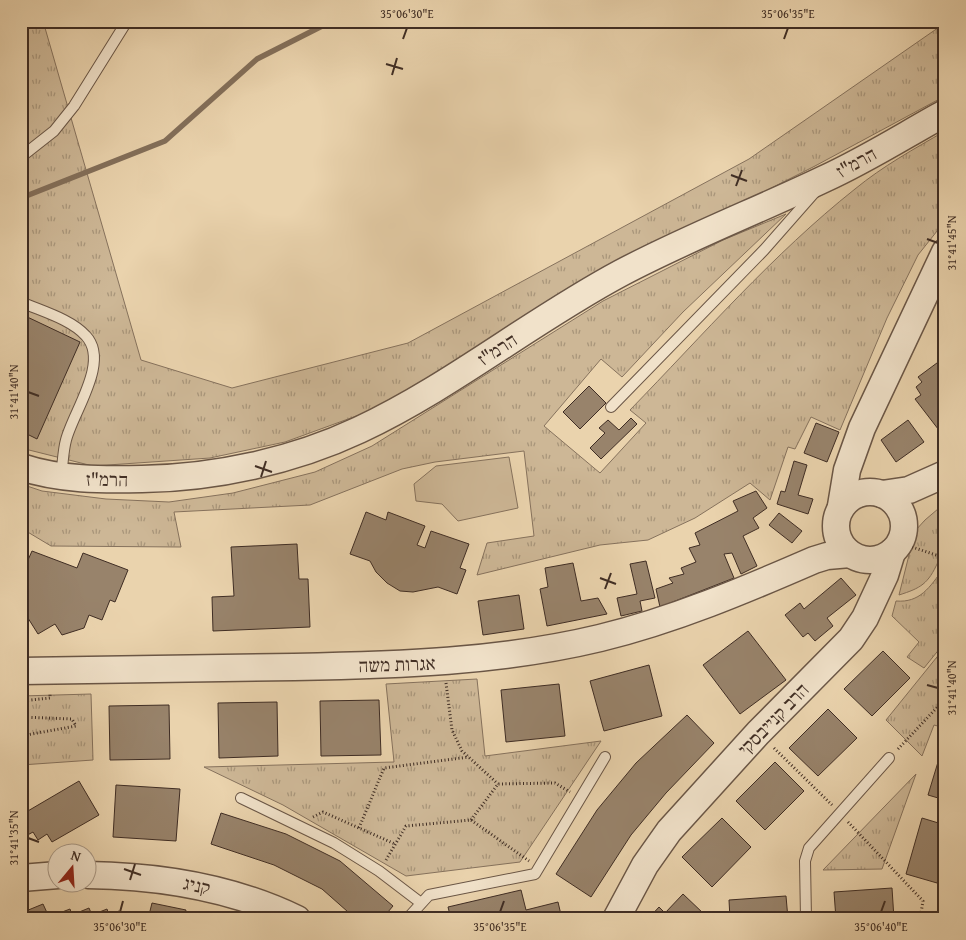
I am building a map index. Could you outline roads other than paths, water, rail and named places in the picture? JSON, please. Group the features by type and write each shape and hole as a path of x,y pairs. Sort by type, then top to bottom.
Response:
{"street":[{"name":"הרמ\"ז","path":"21,467 61,476 116,480 171,478 244,468 322,446 360,430 404,407 552,313 652,257 827,178 945,113"},
{"path":"945,252 862,428 847,470 838,514 838,540 855,557 882,558 945,480"},
{"path":"862,428 859,460 861,475 876,493 892,500 900,509 898,538"},
{"path":"838,514 859,493 909,490 945,474"},
{"name":"אגרות משה","path":"762,582 821,540 838,514"},
{"name":"הרב קנייבסקי","path":"631,890 669,831 758,733 851,640 885,575 898,538"},
{"name":"אגרות משה","path":"21,671 371,666 443,662 546,649 601,638 657,621 827,556 855,557"},
{"name":"הרב קנייבסקי","path":"855,557 873,584 871,604"},
{"name":"קניג","path":"98,875 141,876 174,880 226,892 258,902 297,919"},
{"path":"21,878 48,876"},
{"path":"616,919 631,890"},
{"path":"624,919 631,890"}],"lane":[{"path":"21,157 54,131 64,119 127,21"},
{"path":"611,407 764,250 827,178"},
{"path":"21,302 67,322 86,335 93,347 95,363 65,442 61,476"},
{"path":"407,919 429,895 535,874 605,757"},
{"path":"806,919 805,861 810,848 889,758"},
{"path":"241,798 334,843 379,871 421,903"}],"waterway":[{"path":"21,198 165,141 257,59 332,21"}]}
